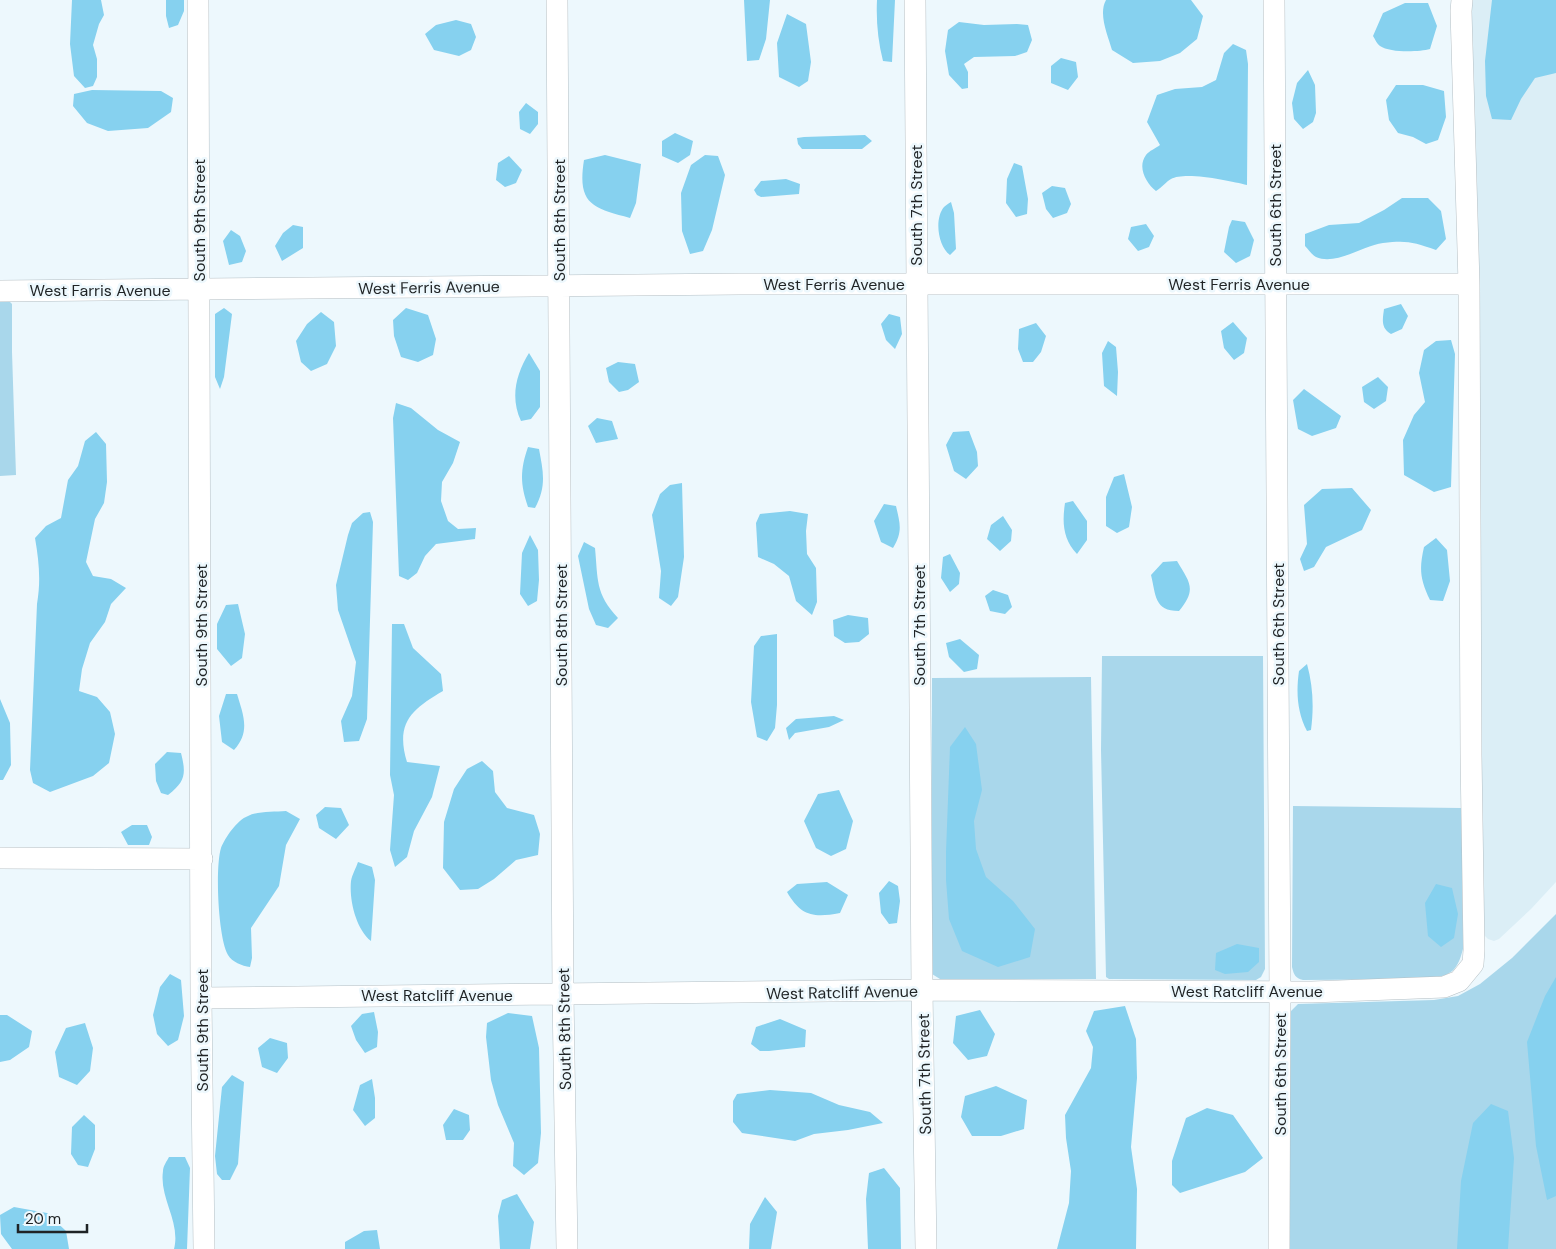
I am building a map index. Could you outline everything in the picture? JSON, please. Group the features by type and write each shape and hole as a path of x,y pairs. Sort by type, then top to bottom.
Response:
{"street":[{"name":"South 9th Street","path":"198,0 201,998 204,1249"},
{"name":"South 8th Street","path":"557,0 563,994 567,1249"},
{"name":"South 7th Street","path":"915,0 922,990 926,1249"},
{"name":"South 6th Street","path":"1274,0 1280,992 1279,1249"},
{"path":"1462,0 1460,11 1469,284"},
{"name":"West Ferris Avenue","path":"199,289 559,285 1469,284"},
{"name":"West Ratcliff Avenue","path":"201,998 922,990 1280,992 1444,987 1459,982 1472,964 1474,950 1471,755 1469,284"},
{"name":"West Farris Avenue","path":"0,291 199,289"},
{"path":"0,858 202,859"}],"shaded area":[{"path":"72,0 101,0 104,15 99,24 93,45 97,59 97,77 93,86 85,88 74,76 70,44"},
{"path":"166,0 184,0 184,11 178,25 169,28 166,16"},
{"path":"744,0 770,0 766,39 759,60 747,61"},
{"path":"877,0 895,0 892,62 883,61 878,31"},
{"path":"1106,0 1191,0 1203,16 1197,39 1180,53 1160,61 1133,63 1112,50 1103,18"},
{"path":"1472,0 1556,0 1556,882 1531,909 1499,939 1494,941 1484,935 1469,14"},
{"path":"1492,0 1556,0 1556,73 1535,78 1521,99 1511,120 1492,119 1486,96 1485,61"},
{"path":"1405,3 1428,3 1437,26 1430,49 1419,51 1390,50 1380,46 1373,36 1383,13"},
{"path":"787,14 806,24 811,62 808,81 799,87 779,77 777,43"},
{"path":"456,20 471,24 476,37 471,50 459,56 434,50 425,34 436,25"},
{"path":"959,22 984,25 1028,25 1032,40 1027,52 1015,56 974,57 964,64 968,72 968,88 962,89 949,75 945,51 948,30"},
{"path":"1233,44 1246,50 1248,64 1247,185 1187,176 1171,179 1156,191 1146,179 1142,165 1147,154 1160,145 1147,122 1157,95 1175,89 1202,87 1216,80 1224,53"},
{"path":"1061,58 1076,62 1078,77 1068,90 1051,83 1051,66"},
{"path":"1308,70 1315,85 1316,113 1313,122 1303,129 1294,119 1292,103 1297,83"},
{"path":"1396,85 1423,85 1444,91 1446,117 1438,140 1426,144 1413,137 1398,133 1389,120 1386,100"},
{"path":"92,90 161,91 173,98 171,112 148,128 108,131 87,123 73,106 74,94"},
{"path":"526,103 538,112 538,124 530,134 520,129 519,112"},
{"path":"675,133 693,141 690,155 678,163 662,156 662,141"},
{"path":"865,135 872,141 862,149 802,149 798,144 797,138 804,137"},
{"path":"605,155 641,164 636,203 630,218 597,207 585,195 582,175 584,160"},
{"path":"705,155 718,156 725,175 712,230 703,251 690,254 682,231 681,193 691,165"},
{"path":"509,156 522,170 516,183 505,187 496,180 498,163"},
{"path":"1014,163 1022,166 1028,199 1027,214 1016,217 1006,203 1007,179"},
{"path":"786,179 800,184 799,194 761,197 754,190 761,181"},
{"path":"1052,186 1065,188 1071,204 1067,213 1053,218 1046,209 1042,193"},
{"path":"1402,198 1428,198 1441,211 1446,239 1436,250 1410,242 1391,242 1375,245 1341,257 1324,259 1316,257 1305,246 1305,234 1329,225 1359,223"},
{"path":"951,202 954,213 956,249 950,255 940,239 938,225 941,212"},
{"path":"1232,220 1245,222 1254,240 1250,256 1236,263 1224,252"},
{"path":"1146,224 1154,236 1149,247 1138,251 1128,239 1131,227"},
{"path":"293,225 303,227 303,248 282,261 275,246 283,233"},
{"path":"231,230 240,236 246,251 242,262 229,265 223,241"},
{"path":"0,300 8,300 12,304 16,475 0,476"},
{"path":"1401,304 1408,316 1402,329 1391,334 1387,332 1384,326 1384,309"},
{"path":"224,308 232,314 224,377 220,389 215,377 215,314"},
{"path":"406,308 428,315 436,339 433,355 418,362 401,357 394,336 393,320"},
{"path":"321,312 334,322 336,346 327,364 311,371 301,362 296,341 307,324"},
{"path":"889,314 900,317 902,334 895,349 886,340 881,324"},
{"path":"1233,322 1247,338 1244,353 1234,360 1224,348 1221,331"},
{"path":"1036,323 1046,336 1041,352 1033,362 1023,362 1018,349 1019,329"},
{"path":"1451,340 1455,354 1451,487 1434,492 1404,475 1403,440 1414,415 1425,402 1419,373 1424,350 1436,341"},
{"path":"1108,341 1116,347 1117,396 1104,386 1102,353"},
{"path":"529,353 540,371 540,407 531,419 521,421 516,404 516,386 524,361"},
{"path":"618,362 635,364 639,382 628,390 619,392 609,382 606,368"},
{"path":"1378,377 1388,387 1386,401 1374,409 1364,402 1362,387"},
{"path":"1304,389 1341,416 1336,428 1312,436 1298,429 1293,400"},
{"path":"396,403 411,408 438,430 460,442 453,463 442,482 441,501 448,521 458,529 476,528 475,539 436,544 425,556 417,573 408,580 399,576 393,418"},
{"path":"597,418 612,421 618,439 596,443 588,426"},
{"path":"969,431 977,452 978,466 966,479 954,471 946,445 953,432"},
{"path":"96,432 106,444 107,482 104,503 95,519 86,562 93,576 111,579 126,588 111,604 105,622 90,643 82,669 79,691 97,697 110,712 115,734 109,763 93,776 50,792 33,783 30,770 39,579 35,538 46,526 61,518 68,480 78,466 85,441"},
{"path":"528,447 539,449 543,472 543,485 535,508 528,507 522,484 522,470"},
{"path":"1124,474 1132,507 1129,527 1117,533 1106,526 1106,497 1114,477"},
{"path":"682,483 684,557 678,597 671,606 659,598 661,571 652,515 660,494 670,485"},
{"path":"1352,488 1371,510 1362,530 1326,547 1314,567 1304,571 1300,559 1307,544 1304,505 1322,489"},
{"path":"1073,501 1087,521 1087,540 1077,554 1066,537 1064,524 1065,503"},
{"path":"884,504 896,506 899,518 898,537 893,548 881,542 874,521"},
{"path":"790,511 808,514 806,531 807,554 816,568 817,602 812,615 796,601 789,576 774,564 758,557 756,523 760,514"},
{"path":"370,512 373,522 367,719 359,741 344,742 341,721 352,696 356,662 338,610 336,585 352,523 363,513"},
{"path":"1003,516 1012,530 1011,541 1000,551 987,539 991,525"},
{"path":"530,535 538,550 539,580 537,601 528,606 520,594 522,553"},
{"path":"1436,538 1447,550 1450,581 1443,601 1430,600 1421,574 1424,547"},
{"path":"584,542 595,548 601,593 618,618 608,628 596,625 589,609 578,556"},
{"path":"950,554 960,573 959,584 950,592 941,578 943,557"},
{"path":"1177,561 1190,586 1188,597 1179,611 1160,605 1155,595 1151,575 1163,562"},
{"path":"993,590 1008,595 1012,607 1005,614 990,611 985,596"},
{"path":"238,604 245,634 242,658 231,666 217,649 217,624 226,605"},
{"path":"848,615 868,618 869,634 859,642 845,643 834,636 833,620"},
{"path":"392,624 404,624 413,648 441,674 443,691 415,711 405,727 403,737 407,762 440,766 432,797 414,831 407,857 395,867 390,850 394,795 390,775"},
{"path":"777,634 777,705 775,728 767,741 757,737 751,702 754,646 761,636"},
{"path":"960,639 979,655 977,669 964,672 949,657 946,643"},
{"path":"1102,656 1263,656 1265,969 1261,977 1256,980 1109,979 1106,977 1101,750"},
{"path":"1307,664 1311,680 1313,705 1311,730 1307,731 1299,709 1298,687 1299,671"},
{"path":"1091,677 1096,979 940,979 932,974 931,964 932,678"},
{"path":"226,694 237,694 244,723 242,736 234,750 222,742 219,716"},
{"path":"0,699 10,723 11,765 3,780 0,780"},
{"path":"834,716 844,720 829,727 795,733 789,740 786,728 796,719"},
{"path":"965,727 976,744 982,790 974,821 976,849 986,877 1013,901 1035,929 1030,957 998,967 962,951 949,919 946,852 950,747"},
{"path":"167,752 181,753 184,766 181,781 168,795 161,793 156,781 155,764"},
{"path":"482,761 493,771 495,792 507,808 534,815 540,834 538,855 516,860 494,879 478,889 460,890 443,868 444,822 454,789 467,769"},
{"path":"839,790 853,821 846,849 831,856 816,848 804,821 818,794"},
{"path":"1293,806 1462,808 1463,949 1458,963 1452,971 1443,976 1429,979 1303,980 1294,974 1292,967"},
{"path":"325,807 341,808 349,825 336,839 319,828 316,815"},
{"path":"286,811 300,819 286,845 279,886 251,928 252,958 250,967 244,966 235,962 228,955 222,934 218,902 218,870 221,848 225,839 244,818 256,813"},
{"path":"132,825 147,825 152,837 149,845 128,845 121,832"},
{"path":"358,862 372,867 375,880 371,941 361,929 352,905 351,881"},
{"path":"889,881 898,886 900,901 897,923 889,924 881,913 879,893"},
{"path":"827,882 848,895 840,913 815,915 803,911 787,892 797,884"},
{"path":"1436,884 1452,888 1458,914 1454,938 1441,947 1428,936 1425,903"},
{"path":"1556,914 1556,1249 1287,1249 1289,1013 1298,1004 1434,1000 1458,996 1480,984 1512,958"},
{"path":"1237,944 1259,948 1259,962 1248,972 1225,974 1215,970 1216,953"},
{"path":"170,974 181,980 184,1016 178,1040 168,1046 157,1034 153,1015 160,987"},
{"path":"1556,977 1556,1196 1547,1200 1536,1146 1527,1042 1545,996"},
{"path":"1125,1006 1136,1039 1137,1078 1131,1147 1137,1189 1136,1249 1057,1249 1069,1203 1071,1171 1065,1115 1091,1068 1093,1047 1086,1031 1094,1011"},
{"path":"980,1010 995,1034 987,1056 968,1060 953,1043 956,1016"},
{"path":"374,1012 378,1032 377,1047 365,1053 356,1040 351,1026 362,1014"},
{"path":"508,1013 532,1016 539,1048 541,1133 538,1163 524,1175 513,1166 514,1143 498,1105 491,1080 486,1037 487,1023"},
{"path":"0,1015 7,1015 32,1031 29,1047 10,1060 0,1062"},
{"path":"780,1019 806,1030 805,1047 760,1051 751,1044 756,1027"},
{"path":"85,1023 93,1048 90,1071 77,1085 59,1077 55,1052 66,1028"},
{"path":"270,1038 287,1043 288,1058 277,1073 262,1067 258,1048"},
{"path":"232,1075 244,1082 238,1164 230,1180 222,1180 217,1174 215,1156 222,1087"},
{"path":"372,1079 375,1098 375,1118 365,1126 353,1110 360,1085"},
{"path":"996,1086 1027,1100 1024,1129 1001,1136 972,1136 961,1117 965,1096"},
{"path":"770,1090 811,1093 839,1105 870,1112 883,1123 814,1134 795,1141 742,1133 733,1122 733,1101 737,1094"},
{"path":"1491,1104 1508,1111 1514,1158 1508,1249 1457,1249 1461,1181 1473,1123"},
{"path":"1207,1108 1233,1115 1263,1158 1245,1172 1180,1193 1172,1185 1172,1161 1186,1118"},
{"path":"454,1109 469,1115 470,1130 463,1140 446,1140 443,1125"},
{"path":"84,1115 95,1125 95,1149 88,1167 78,1165 71,1154 72,1127"},
{"path":"169,1157 185,1157 190,1168 187,1249 174,1249 175,1229 163,1181 164,1167"},
{"path":"884,1168 900,1188 901,1249 868,1249 866,1199 869,1173"},
{"path":"517,1194 534,1222 530,1249 500,1249 498,1216 502,1200"},
{"path":"765,1197 777,1212 771,1249 749,1249 750,1224"},
{"path":"14,1207 47,1213 66,1231 69,1249 12,1249 1,1234 0,1215"},
{"path":"377,1230 380,1249 345,1249 345,1242 364,1231"}]}
